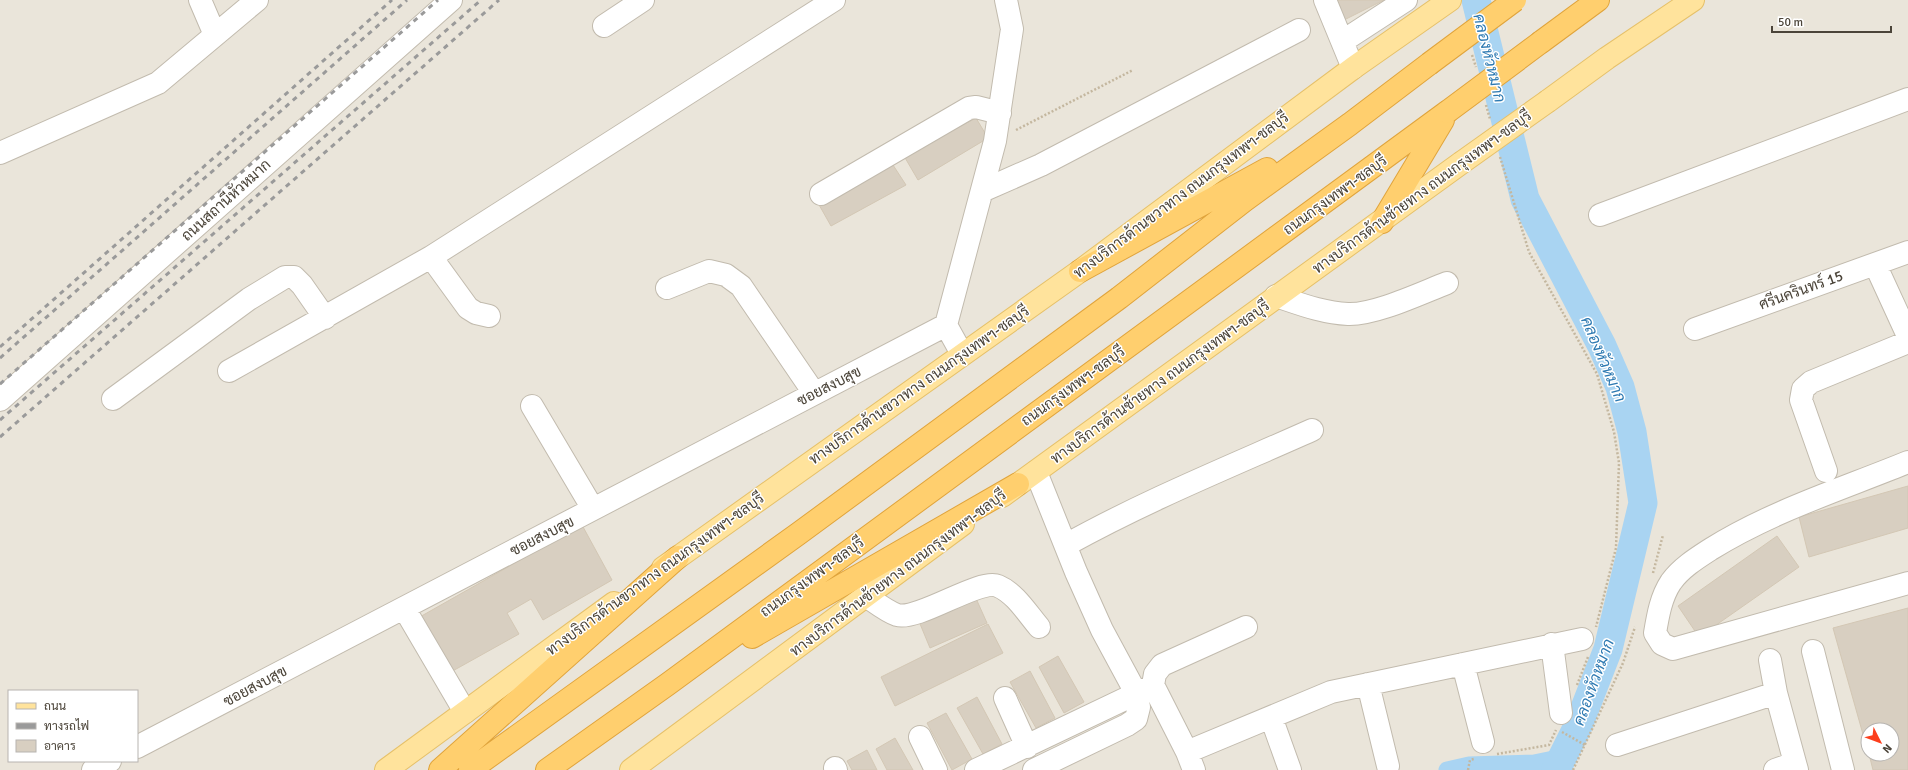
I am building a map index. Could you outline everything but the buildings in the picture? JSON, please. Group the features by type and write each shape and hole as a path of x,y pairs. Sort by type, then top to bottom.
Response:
{"highway":[{"path":"470,770 798,534 1119,298 1245,200 1350,124 1515,0"},
{"name":"ถนนกรุงเทพฯ-ชลบุรี","path":"547,770 668,684 1598,0"},
{"path":"1382,222 1447,112"},
{"path":"1080,271 1350,124"},
{"path":"668,684 1018,484"},
{"path":"440,770 678,557"}],"main road":[{"name":"ทางบริการด้านขวาทาง ถนนกรุงเทพฯ-ชลบุรี","path":"386,770 678,557 1080,271 1353,68 1450,0"},
{"name":"ทางบริการด้านซ้ายทาง ถนนกรุงเทพฯ-ชลบุรี","path":"631,770 1018,484 1276,296 1382,222 1607,58 1693,0"}],"street":[{"path":"200,0 215,35"},
{"path":"0,153 158,83 257,0"},
{"name":"ถนนสถานีหัวหมาก","path":"0,400 452,0"},
{"path":"604,26 643,0"},
{"path":"229,371 325,318 430,257 834,0"},
{"path":"962,354 946,325 995,141 1012,28 1006,0"},
{"path":"1325,0 1353,68"},
{"path":"1343,41 1406,0"},
{"path":"982,191 1041,165 1299,30"},
{"path":"1600,215 1908,99"},
{"path":"821,194 969,108 976,107 1000,113"},
{"name":"ศรีนครินทร์ 15","path":"1695,329 1908,252"},
{"path":"430,257 468,308 476,313 489,316"},
{"path":"1875,264 1908,336"},
{"path":"666,288 709,271 726,275 741,286 814,393"},
{"path":"113,398 249,299 285,277 294,277 302,285 325,318"},
{"path":"1276,296 1324,312 1349,314 1376,309 1448,283"},
{"name":"ซอยสงบสุข","path":"138,746 946,325"},
{"path":"1826,471 1801,400 1804,389 1811,382 1908,342"},
{"path":"532,406 593,509"},
{"path":"1066,545 1106,523 1189,484 1312,430"},
{"path":"1908,462 1791,509 1727,539 1694,560 1672,581 1662,601 1655,633 1662,644 1673,649 1908,583"},
{"path":"1036,472 1076,572 1102,630 1144,689 1191,761 1271,717 1331,692 1552,644 1589,640"},
{"path":"866,596 898,615 910,615 977,588 996,585 1008,591 1039,627"},
{"path":"404,608 465,712"},
{"path":"1036,770 1127,725 1136,719 1144,689 1162,665 1246,627"},
{"path":"1552,644 1561,713"},
{"path":"1813,651 1843,770"},
{"path":"1770,660 1776,693 1796,766 1775,770"},
{"path":"1463,664 1484,752"},
{"path":"1368,684 1388,766"},
{"path":"976,770 1027,747 1144,689"},
{"path":"1617,745 1776,693"},
{"path":"1005,698 1027,747"},
{"path":"1271,717 1290,770"},
{"path":"920,737 936,770"},
{"path":"93,770 108,762"}],"path":[{"path":"1472,52 1478,74"},
{"path":"995,141 1133,70"},
{"path":"1486,104 1492,126"},
{"path":"1500,156 1530,252 1597,374 1614,432 1619,463 1616,548 1589,640 1585,667 1575,688"},
{"path":"1651,580 1663,535"},
{"path":"1573,770 1623,663 1636,625"},
{"path":"1468,770 1470,760 1484,752 1548,745 1556,728 1585,745"}],"shaded area":[{"path":"0,0 1908,0 1908,770 0,770"}],"waterway":[{"name":"คลองหัวหมาก","path":"1476,0 1525,199 1602,346 1620,387 1632,432 1643,503 1608,649 1578,726 1556,770"},
{"path":"1447,770 1469,765 1534,763 1563,757"}],"railway":[{"path":"0,347 392,0"},
{"path":"0,358 407,0"},
{"path":"0,384 438,0"},
{"path":"0,420 481,0"},
{"path":"0,437 499,0"}]}
